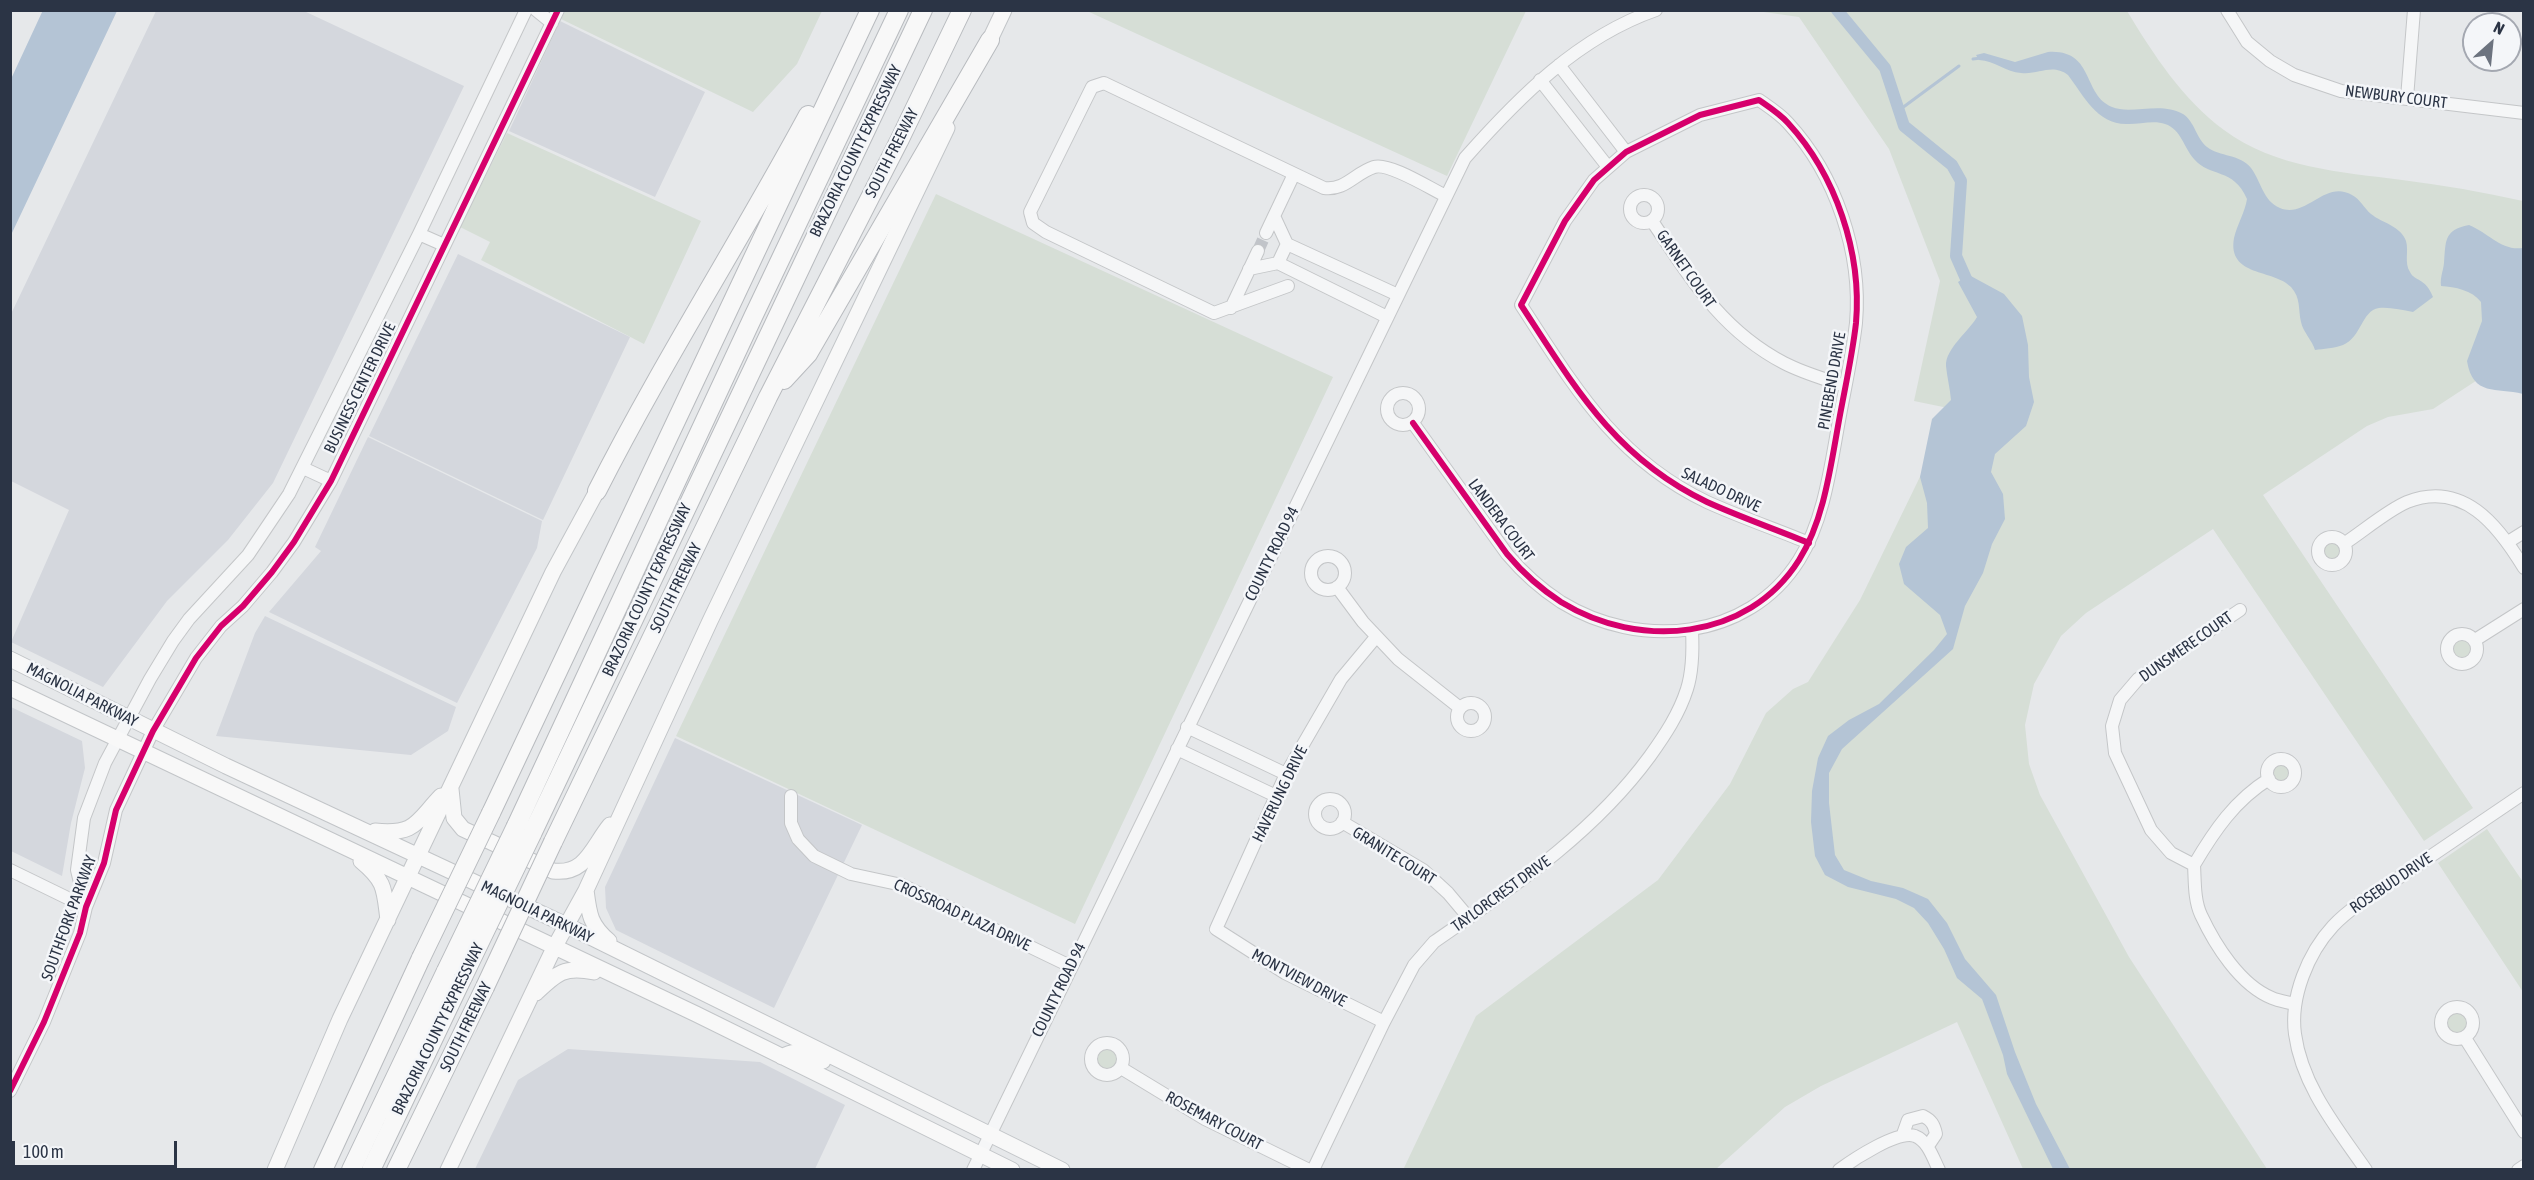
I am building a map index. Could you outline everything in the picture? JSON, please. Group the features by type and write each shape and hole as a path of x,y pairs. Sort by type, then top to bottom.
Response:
{"highway":[{"path":"597,491 649,393 766,193 865,10"},
{"path":"323,1170 870,10"},
{"name":"BRAZORIA COUNTY EXPRESSWAY","path":"524,830 753,317 899,10"},
{"name":"BRAZORIA COUNTY EXPRESSWAY","path":"351,1170 455,974 923,10"},
{"name":"SOUTH FREEWAY","path":"396,1170 768,397 899,141 962,10"},
{"path":"768,397 808,354 990,40"},
{"name":"BRAZORIA COUNTY EXPRESSWAY","path":"371,1170 455,974"}],"main road":[{"path":"448,1170 554,948 586,890 710,621 1004,10"},
{"path":"274,1170 336,1029 451,786 553,572 597,491"},
{"name":"MAGNOLIA PARKWAY","path":"10,659 153,731 566,925 989,1136 1062,1170"},
{"name":"MAGNOLIA PARKWAY","path":"10,688 616,976 1012,1170"},
{"path":"451,786 454,818 462,829 553,871 566,873 576,869 588,857 600,836 626,805"},
{"path":"363,830 390,832 408,830 417,825 451,786"},
{"path":"345,848 374,872 384,887 388,920"},
{"path":"586,890 589,914 598,932 626,955"},
{"path":"529,999 555,975 566,970 583,970 616,976"},
{"path":"782,1056 790,1052 800,1052 858,1069"}],"street":[{"name":"BUSINESS CENTER DRIVE","path":"118,738 173,641 189,619 248,555 269,527 303,468 419,234 526,10"},
{"path":"536,10 552,23"},
{"name":"BUSINESS CENTER DRIVE","path":"144,751 153,731 196,658 221,626 243,606 272,572 294,542 331,481 558,10"},
{"name":"COUNTY ROAD 94","path":"973,1170 1070,966 1465,158 1507,111 1559,65 1627,22 1656,10"},
{"name":"NEWBURY COURT","path":"2227,10 2247,42 2270,62 2294,75 2341,91 2523,113"},
{"path":"2406,98 2414,10"},
{"path":"1540,81 1608,167 1626,152 1559,65"},
{"path":"1288,286 1214,313 1046,232 1033,223 1030,212 1092,87 1104,83 1324,188 1335,190 1374,167 1387,167 1446,196"},
{"name":"PINEBEND DRIVE","path":"1626,152 1700,115 1759,100 1786,121 1817,162 1837,202 1848,237 1855,272 1856,308 1845,386 1832,458 1816,525 1809,543 1786,578 1755,605 1725,621 1692,630"},
{"name":"SALADO DRIVE","path":"1608,167 1594,180 1565,221 1521,305 1575,389 1593,412 1631,451 1679,487 1706,501 1809,543"},
{"path":"1266,233 1294,174"},
{"path":"1274,216 1287,244 1398,295"},
{"name":"GARNET COURT","path":"1652,221 1703,297 1739,334 1758,348 1787,364 1845,386"},
{"path":"419,234 444,245"},
{"path":"1278,263 1287,244"},
{"path":"1232,308 1258,251"},
{"path":"1249,269 1278,263 1387,317"},
{"name":"LANDERA COURT","path":"1413,423 1507,555 1542,589 1563,603 1609,623 1659,631 1692,630"},
{"path":"303,468 331,481"},
{"path":"2344,543 2406,503 2437,496 2467,504 2497,526 2521,559"},
{"path":"2508,542 2523,532"},
{"path":"1337,587 1376,637 1423,680 1460,708"},
{"path":"2475,640 2523,609"},
{"name":"DUNSMERE COURT","path":"2194,865 2171,853 2151,830 2115,753 2112,726 2120,700 2138,679 2240,610"},
{"name":"TAYLORCREST DRIVE","path":"1311,1170 1384,1022 1421,956 1434,942 1569,844 1621,792 1666,734 1681,708 1688,686 1693,659 1692,630"},
{"name":"HAVERUNG DRIVE","path":"1216,929 1286,774 1341,679 1376,637"},
{"path":"1187,727 1286,774"},
{"name":"SOUTHFORK PARKWAY","path":"86,907 77,870 84,818 105,763 118,738"},
{"path":"1177,749 1276,796"},
{"name":"SOUTHFORK PARKWAY","path":"10,1090 44,1022 80,933 86,907 104,863 116,810 144,751"},
{"path":"2269,779 2253,789 2216,828 2194,865 2195,891 2200,914 2228,961 2240,976 2271,998 2294,1004 2295,1034 2309,1080 2320,1103 2366,1170"},
{"name":"ROSEBUD DRIVE","path":"2294,1004 2311,958 2332,927 2346,913 2523,794"},
{"name":"CROSSROAD PLAZA DRIVE","path":"791,796 791,823 798,839 814,856 852,874 902,885 1070,966"},
{"name":"GRANITE COURT","path":"1342,822 1430,875 1448,892 1469,918"},
{"path":"10,870 86,907"},
{"name":"MONTVIEW DRIVE","path":"1216,929 1285,973 1384,1022"},
{"path":"2465,1038 2523,1132"},
{"name":"ROSEMARY COURT","path":"1121,1068 1205,1119 1311,1170"},
{"path":"1903,1134 1908,1120 1923,1116 1930,1120 1936,1134 1928,1146"},
{"path":"1839,1170 1903,1134 1916,1136 1928,1146 1939,1170"},
{"path":"2518,1170 2523,1166"}],"shaded area":[{"path":"565,10 822,11 797,64 753,112 561,19"},
{"path":"156,11 304,11 464,86 273,483 228,540 167,601 103,687 11,642 69,510 11,481 11,314"},
{"path":"1087,11 1526,11 1447,176"},
{"path":"1757,11 2127,11 2158,60 2182,91 2209,118 2244,143 2287,160 2332,171 2448,186 2523,201 2523,359 2517,354 2433,409 2388,417 2367,426 2263,495 2473,808 2424,841 2213,529 2086,613 2061,636 2034,684 2025,725 2029,764 2040,795 2129,957 2267,1169 2023,1169 1957,1022 1821,1086 1785,1107 1716,1169 1403,1170 1476,1016 1658,880 1730,784 1766,713 1793,689 1808,682 1860,600 1953,409 1914,401 1940,281 1889,149 1799,17"},
{"path":"560,21 705,92 655,197 509,131"},
{"path":"507,133 701,221 644,344 481,260 490,242 460,227"},
{"path":"936,194 1333,377 1075,924 676,736"},
{"path":"458,254 630,337 543,520 369,436"},
{"path":"368,437 542,521 537,548 457,703 269,612 321,551 315,547"},
{"path":"2332,536 2342,540 2346,550 2342,560 2332,564 2322,560 2318,550 2322,540"},
{"path":"265,616 456,707 448,731 411,755 216,736 255,633"},
{"path":"2462,633 2472,637 2476,647 2472,657 2462,661 2452,657 2448,647 2452,637"},
{"path":"11,707 82,741 85,768 71,823 62,876 11,851"},
{"path":"675,738 862,825 774,1008 616,930 606,908 605,887"},
{"path":"2279,758 2289,762 2293,772 2289,782 2279,786 2269,782 2265,772 2269,762"},
{"path":"2487,829 2523,882 2523,992 2438,863"},
{"path":"2458,1010 2468,1014 2472,1024 2468,1034 2458,1038 2448,1034 2444,1024 2448,1014"},
{"path":"1106,1044 1116,1048 1120,1058 1116,1068 1106,1072 1096,1068 1092,1058 1096,1048"},
{"path":"568,1049 760,1062 845,1105 815,1169 475,1169 518,1080"}],"water":[{"path":"43,10 117,11 11,235 11,79"},
{"path":"2048,52 2063,53 2074,58 2081,65 2096,93 2112,107 2128,110 2156,108 2174,110 2183,114 2207,147 2246,163 2266,196 2280,208 2289,210 2298,208 2333,192 2342,191 2352,195 2371,214 2396,228 2404,236 2407,245 2408,268 2412,275 2427,286 2433,297 2413,312 2387,308 2373,310 2349,341 2340,346 2315,350 2302,326 2298,299 2291,287 2283,281 2244,266 2238,260 2234,251 2234,238 2247,199 2235,182 2200,165 2191,155 2179,134 2170,126 2157,122 2118,123 2100,115 2068,75 2062,72 2056,70 2028,73 2010,71 1979,60 1976,55 1984,53 2015,62"},
{"path":"2469,225 2508,247 2523,248 2523,394 2487,388 2474,380 2467,361 2482,321 2481,302 2468,292 2441,286 2448,238 2454,230"},
{"path":"1969,275 2004,294 2022,316 2028,345 2029,377 2034,402 2026,426 1995,454 1991,472 2003,494 2005,519 1992,544 1983,573 1965,606 1953,649 1842,749 1829,773 1829,803 1835,855 1844,870 1871,881 1903,888 1928,899 1947,923 1965,959 1996,995 2015,1052 2036,1104 2070,1169 2053,1169 2007,1074 2003,1055 1982,999 1957,978 1944,949 1928,923 1914,908 1896,899 1848,887 1825,875 1815,856 1811,822 1812,791 1818,758 1828,736 1849,720 1879,704 1934,650 1947,634 1940,615 1904,584 1899,564 1906,547 1928,528 1927,503 1920,477 1932,419 1951,400 1946,366 1949,353 1977,317 1958,282"}],"waterway":[{"path":"1837,10 1885,68 1904,126 1952,165 1961,181 1956,256 1971,290"},
{"path":"1973,59 1981,58"},
{"path":"1898,111 1959,66"}],"tunnel":[{"path":"1258,251 1266,233"}],"cycle path":[{"path":"10,1091 44,1022 80,933 86,907 104,863 116,810 153,731 196,658 221,626 243,606 272,572 294,542 331,481 558,10"},
{"path":"1413,423 1513,561 1532,580 1561,602 1592,617 1624,627 1657,631 1690,629 1722,622 1751,607 1777,587 1799,560 1807,545 1814,529 1820,513 1832,461 1852,349 1857,296 1850,243 1842,216 1820,166 1785,120 1759,100 1700,115 1626,152 1594,180 1565,221 1521,305 1559,364 1599,417 1647,464 1675,484 1707,502 1732,513 1796,538 1809,543"}]}
